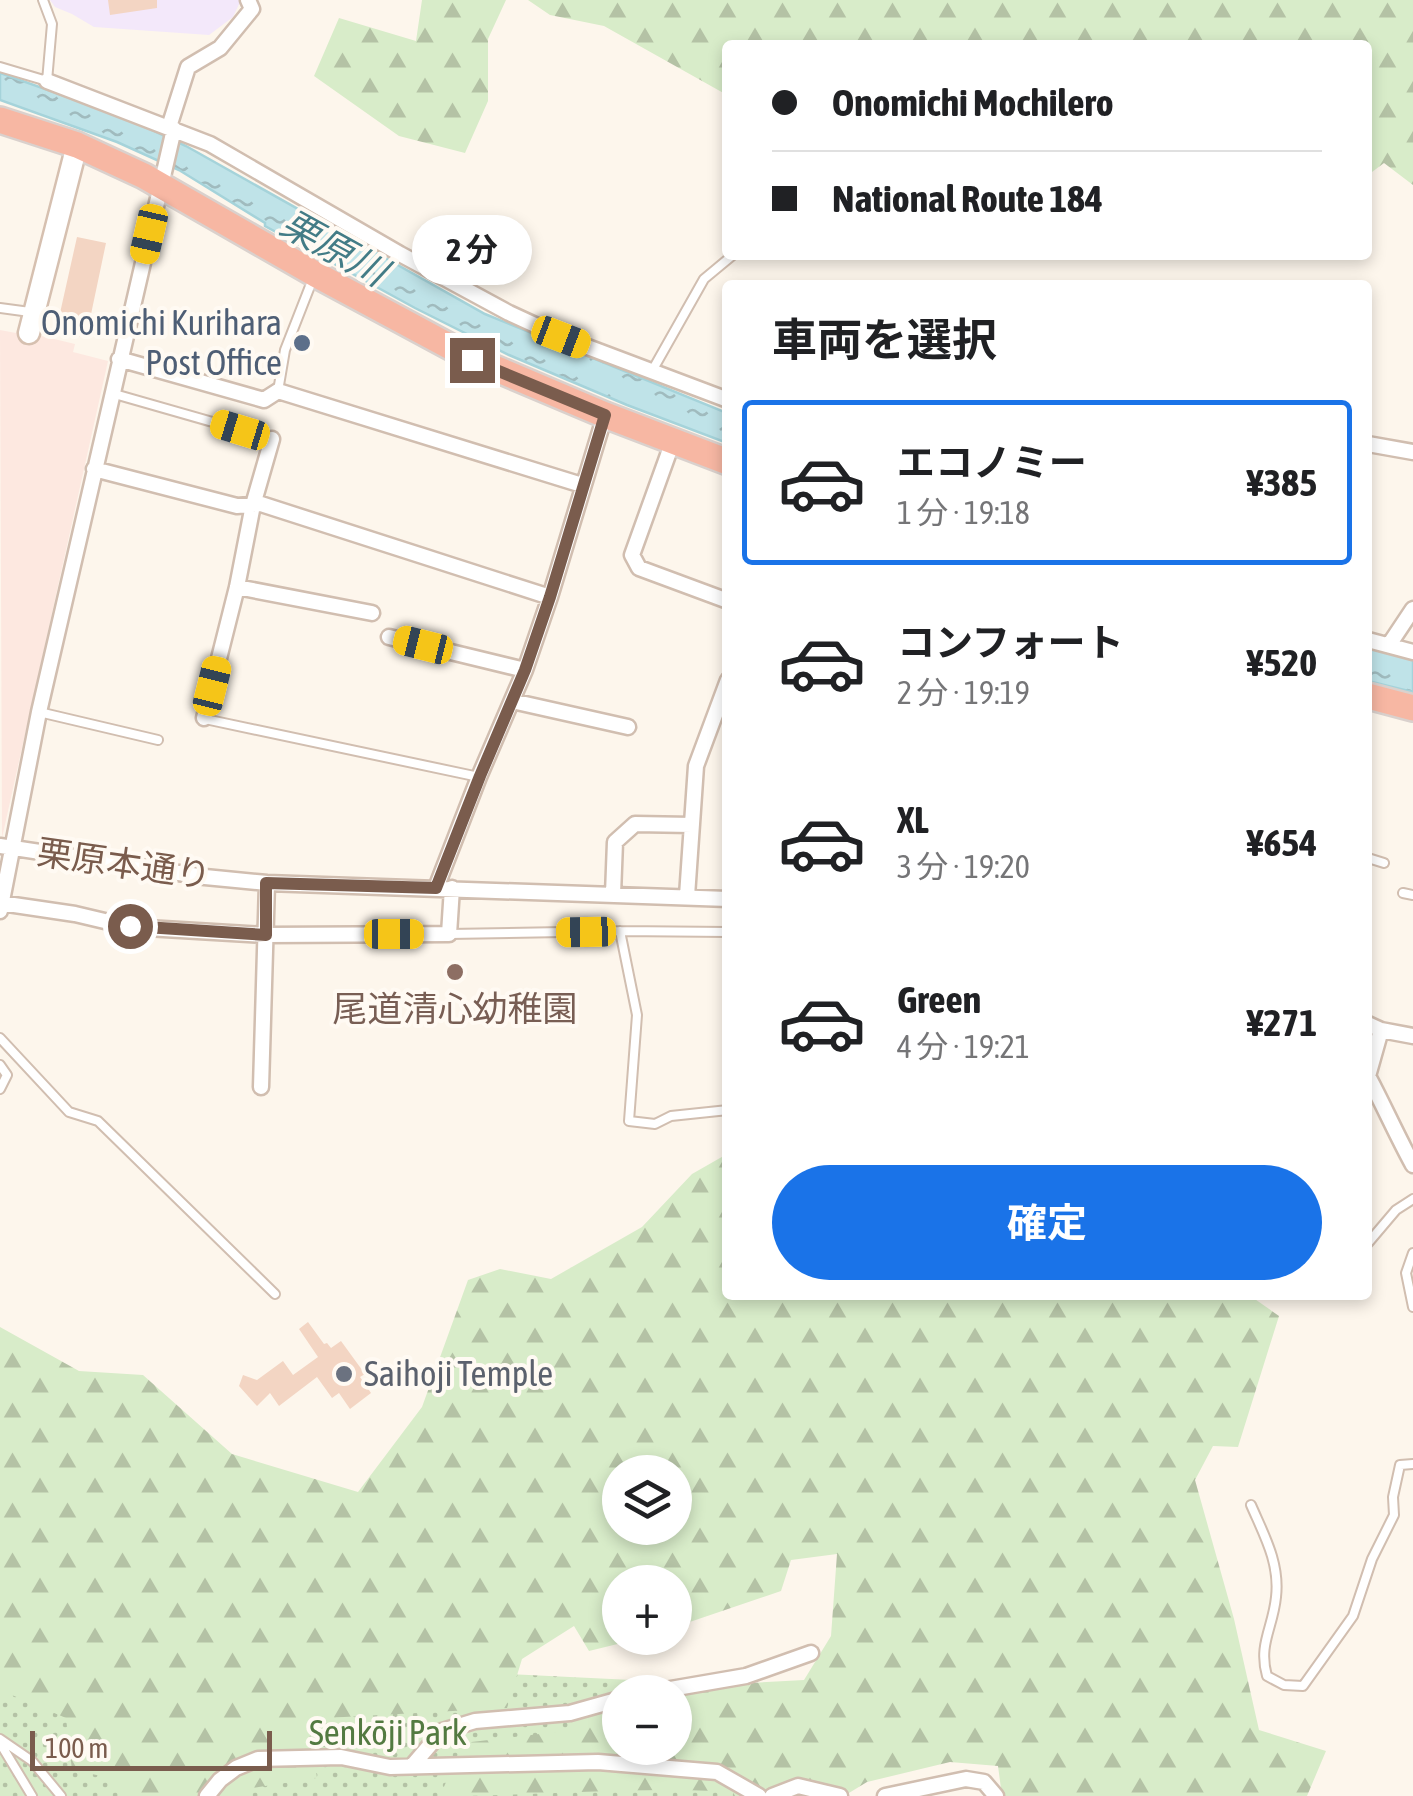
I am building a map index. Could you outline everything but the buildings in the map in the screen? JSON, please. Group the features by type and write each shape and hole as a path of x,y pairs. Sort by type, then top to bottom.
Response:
{"highway":[{"path":"0,120 162,178 315,274 472,360 722,460"},
{"path":"1372,697 1413,708"}],"street":[{"path":"248,0 252,9 220,48 188,67 6,847 1,906 76,914 130,926 266,935 450,934 452,888"},
{"path":"47,80 210,144 510,313 561,337 722,398"},
{"path":"31,323 77,145"},
{"path":"119,359 264,400 278,390 582,485"},
{"path":"436,888 525,670 605,415"},
{"path":"204,718 272,439"},
{"path":"673,441 632,555 639,568 722,600"},
{"path":"1372,445 1413,452"},
{"path":"94,469 237,506 261,504 550,597"},
{"path":"237,587 372,612"},
{"path":"1389,645 1413,609"},
{"path":"389,637 525,670"},
{"path":"1372,641 1413,652"},
{"path":"687,896 696,766 722,696"},
{"path":"512,702 628,728"},
{"path":"613,894 616,842 635,824 692,825"},
{"name":"栗原本通り","path":"6,847 266,883 722,899"},
{"path":"260,1086 266,883"},
{"path":"1374,1028 1413,1036"},
{"path":"1372,1083 1413,1166"},
{"path":"692,1685 746,1676 811,1653"},
{"path":"412,1766 442,1731 475,1721 570,1713 602,1704"},
{"path":"207,1796 236,1768 258,1759 341,1757 390,1767 598,1762 717,1772 759,1796"},
{"path":"885,1796 966,1779 984,1782 996,1796"},
{"path":"772,1796 798,1786 840,1796"}],"lane":[{"path":"0,67 47,80 52,24 44,0"},
{"path":"652,372 704,279 727,260"},
{"path":"278,390 285,350 315,274"},
{"path":"0,308 31,323"},
{"path":"112,392 272,439"},
{"path":"39,712 158,740"},
{"path":"204,718 480,776"},
{"path":"1372,859 1384,863"},
{"path":"620,931 637,1015 628,1121 654,1124 670,1116 722,1111"},
{"path":"450,934 722,932"},
{"path":"0,1038 69,1112 98,1121 275,1294"},
{"path":"0,1065 6,1075 0,1089"},
{"path":"1372,1238 1396,1210 1413,1199"},
{"path":"1413,1253 1406,1274 1413,1307"},
{"path":"1251,1505 1276,1563 1276,1598 1262,1657 1266,1676 1284,1685 1303,1686 1354,1616 1372,1559 1394,1515 1400,1464 1413,1464"},
{"path":"0,1741 32,1796"},
{"path":"0,1741 32,1761 62,1796"}],"shaded area":[{"path":"50,0 241,0 233,17 209,35 94,27 55,7"},
{"path":"0,330 17,330 75,344 73,352 108,361 2,838"}],"green space":[{"path":"422,0 506,0 488,39 488,101 465,153 399,136 314,76 339,18 416,41"},
{"path":"528,0 1413,0 1413,185 1384,163 1372,172 1372,40 722,40 722,92 604,26 550,15"},
{"path":"722,1157 722,1300 1256,1300 1279,1316 1238,1447 1213,1446 1195,1480 1234,1619 1259,1730 1326,1751 1307,1796 1002,1796 998,1766 950,1762 867,1782 844,1796 735,1796 733,1792 660,1790 440,1796 463,1743 573,1730 601,1691 602,1765 692,1765 692,1686 804,1680 831,1636 837,1554 791,1560 781,1591 692,1621 692,1565 602,1565 602,1648 589,1651 574,1626 522,1659 507,1708 308,1719 317,1778 245,1789 238,1796 123,1796 121,1780 72,1770 66,1718 0,1690 0,1327 79,1371 143,1375 232,1454 358,1492 422,1407 468,1280 500,1269 551,1279 642,1227 692,1174"},
{"name":"Senkōji Park","path":"423,1670 602,1679 602,1765 692,1765 692,1756 776,1796 0,1796 0,1672"}],"water":[{"name":"栗原川","path":"0,73 129,119 186,146 485,314 722,411 722,441 509,355 265,226 179,170 117,142 0,100"},
{"path":"1372,648 1413,659 1413,692 1372,682"}],"place":[{"name":"Onomichi Kurihara Post Office","path":"302,343"},
{"name":"尾道清心幼稚園","path":"455,972"},
{"name":"Saihoji Temple","path":"344,1374"}],"route":[{"path":"130,926 266,935 266,883 436,888 525,670 605,415 472,360"}]}
